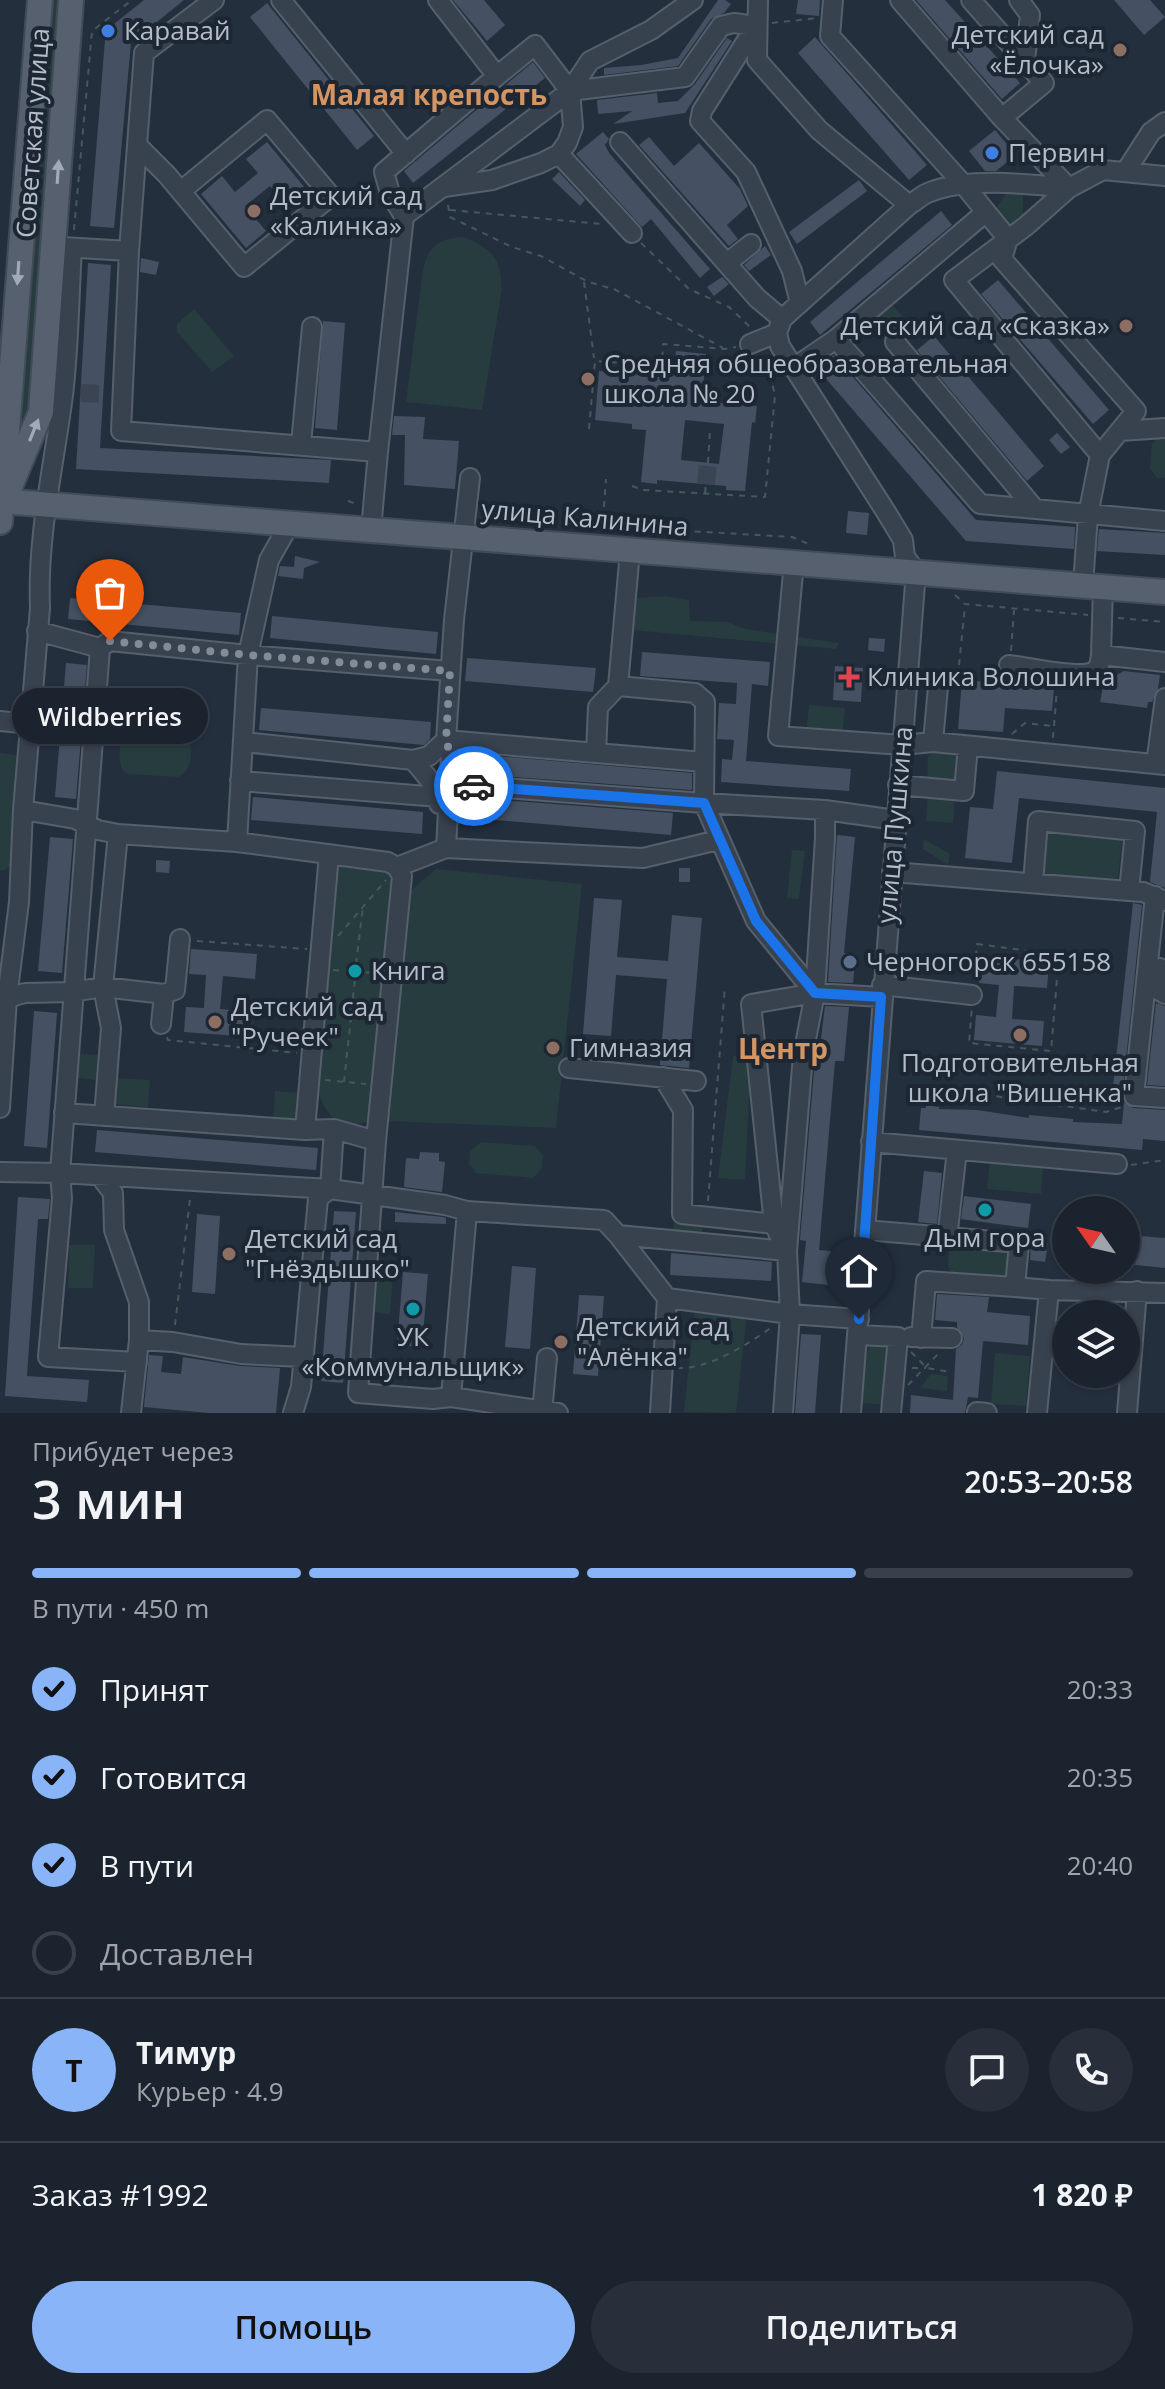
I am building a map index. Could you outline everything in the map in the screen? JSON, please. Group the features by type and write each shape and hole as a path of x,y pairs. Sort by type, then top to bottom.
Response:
{"main road":[{"name":"Советская улица","path":"1,508 40,0"},
{"name":"Советская улица","path":"1,508 41,412 62,247 71,0"},
{"name":"улица Калинина","path":"1,508 46,506 290,523 372,520 464,527 630,551 1165,592"}],"street":[{"path":"281,0 406,154"},
{"path":"438,0 497,76"},
{"path":"404,216 570,91 590,61 651,30 693,0"},
{"path":"758,0 757,60 819,130 909,205"},
{"path":"900,0 1002,118 1069,188"},
{"path":"971,0 1044,83 1002,118"},
{"path":"1019,0 1030,15 1025,61"},
{"path":"211,1 144,53 129,251 121,431 378,452"},
{"path":"832,10 830,36 964,185 1008,239"},
{"path":"570,91 685,77 721,26 734,23 756,26"},
{"path":"756,26 702,111 700,121 746,172 792,271 800,303"},
{"path":"372,520 404,216 390,193 384,172 535,45 570,91 573,127 559,154 492,180 440,187"},
{"path":"137,145 181,191 244,267 331,196 267,120 181,191"},
{"path":"1126,171 1151,132 1165,122"},
{"path":"620,142 757,298 768,334 780,346 886,512 903,540 905,557 916,571"},
{"path":"559,154 632,233"},
{"path":"1100,455 954,280 1069,188 1103,170 1165,176"},
{"path":"768,334 909,205 929,192 964,185 1026,184 1069,188"},
{"path":"793,368 836,339 986,212"},
{"path":"1008,239 1002,259 1136,411 1100,455 1088,515 1093,586 1102,617 1100,665 1094,671 1082,674 1009,665"},
{"path":"727,263 751,244"},
{"path":"0,1108 9,901 23,810 46,506 72,393 62,247 129,251"},
{"path":"301,444 312,327"},
{"path":"836,339 980,504 1165,521"},
{"path":"895,342 1034,508"},
{"path":"103,394 123,395"},
{"path":"1120,431 1165,428"},
{"path":"441,849 451,757 446,740 450,671 470,478"},
{"path":"237,842 248,655 269,560 290,523"},
{"path":"596,753 598,707 618,686 630,551"},
{"path":"794,562 778,736 902,745 933,742 1160,764 1165,698"},
{"name":"улица Пушкина","path":"851,1413 916,571"},
{"path":"37,631 100,648"},
{"path":"100,648 110,641 450,671"},
{"path":"100,648 72,992 60,1173 62,1198 48,1357 137,1362"},
{"path":"1101,655 1165,662"},
{"path":"618,686 695,693 705,702 704,803 756,921 815,993"},
{"path":"933,742 938,687"},
{"path":"0,721 29,724"},
{"path":"244,742 413,760 429,756 446,740 704,762"},
{"path":"898,785 964,791 968,746"},
{"path":"413,760 445,790"},
{"path":"240,781 825,810 896,820"},
{"path":"23,810 86,823 98,830 118,834 237,842 388,862 397,867 402,876 376,1141 358,1393 547,1413 547,1358"},
{"path":"783,1413 790,1314 787,1251 803,1055 815,993 825,810"},
{"path":"1033,883 1038,821 1135,831 1129,891"},
{"path":"104,1116 111,1028 103,987 118,834"},
{"path":"397,867 441,849 643,858 718,840"},
{"path":"305,1130 329,854"},
{"path":"892,872 1129,891 1160,899 1134,1096 1165,1098"},
{"path":"1165,913 1158,990 1165,994"},
{"path":"7,998 25,993 72,992 103,987 164,994 175,990 180,939"},
{"path":"787,1251 774,1224 751,1004 815,993 882,991 972,995"},
{"path":"161,1024 164,994"},
{"path":"569,1068 696,1081"},
{"path":"663,1077 683,1110 682,1214 774,1224"},
{"path":"64,1113 305,1130 334,1129 376,1141"},
{"path":"293,1413 301,1387 318,1198 330,1189 334,1129"},
{"path":"871,1142 1117,1164"},
{"path":"947,1239 957,1150"},
{"path":"0,1172 330,1189 445,1205 467,1211 604,1220 667,1298 660,1413"},
{"path":"100,1176 113,1193 114,1230 139,1302 139,1340 131,1413"},
{"path":"439,1403 467,1211"},
{"path":"865,1230 1019,1243 1015,1287"},
{"path":"618,1235 787,1251"},
{"path":"921,1338 926,1281 1049,1290 1165,1293"},
{"path":"1037,1413 1049,1290"},
{"path":"1127,1413 1137,1291"},
{"path":"667,1298 790,1314 898,1337 952,1338"},
{"path":"891,1413 898,1337"},
{"path":"139,1340 173,1342 241,1354 303,1357"}],"path":[{"path":"62,247 92,31 132,0"},
{"path":"756,26 832,10"},
{"path":"450,210 601,224"},
{"path":"450,217 512,247 541,256 584,280 614,289 724,349"},
{"path":"632,233 652,257 689,289 729,307 768,334 775,396 765,497 643,490 632,486"},
{"path":"584,280 595,361 589,429"},
{"path":"595,361 662,366 663,344 724,349 768,334"},
{"path":"708,463 710,430"},
{"path":"603,519 606,479"},
{"path":"704,494 706,484"},
{"path":"348,501 372,520"},
{"path":"464,527 792,537 812,545"},
{"path":"959,665 964,603 1079,614"},
{"path":"1012,637 1015,609"},
{"path":"1102,617 1165,622"},
{"path":"1052,754 1059,672"},
{"path":"997,749 1025,723 1054,726"},
{"path":"337,938 397,867"},
{"path":"356,964 364,906"},
{"path":"180,939 320,950"},
{"path":"977,944 1059,955 1051,1051 969,1043 972,995 977,944"},
{"path":"355,979 363,972 362,967 356,964"},
{"path":"355,979 348,971 356,964"},
{"path":"344,1082 355,979"},
{"path":"707,1218 725,986"},
{"path":"161,1024 168,1040 311,1055"},
{"path":"308,1079 383,1086"},
{"path":"913,1096 959,1091 1106,1112 1125,1106 1134,1096"},
{"path":"1117,1164 1137,1165 1165,1160"},
{"path":"173,1342 190,1199"},
{"path":"663,1367 689,1369 743,1347 790,1314"},
{"path":"898,1337 927,1368 951,1372"}],"green space":[{"path":"46,0 64,0 33,399 11,468"},
{"path":"1008,191 1023,191 1023,222 1009,233 993,212"},
{"path":"464,237 493,256 501,278 502,289 482,410 406,402 425,262 436,245 448,239"},
{"path":"892,304 907,322 885,341 870,323"},
{"path":"194,309 234,356 212,372 177,332 177,324"},
{"path":"1159,436 1165,436 1165,478 1157,478 1150,469 1152,444"},
{"path":"664,596 689,600 690,621 727,622 745,629 839,643 836,649 632,630 625,619 637,598"},
{"path":"809,705 845,708 842,738 814,735 807,727"},
{"path":"137,730 185,735 190,739 190,761 186,770 177,777 128,774 122,770 120,746 126,737"},
{"path":"935,749 957,752 955,787 927,785 928,756"},
{"path":"0,753 16,755 20,760 10,866 5,870 0,870"},
{"path":"928,792 955,795 953,823 926,821"},
{"path":"1046,830 1118,837 1122,843 1117,884 1042,877"},
{"path":"924,839 950,854 948,865 923,849"},
{"path":"792,850 805,851 799,899 787,898"},
{"path":"335,859 385,865 398,880 373,1119 352,1125 331,1116 317,1090"},
{"path":"436,869 582,884 556,1128 387,1121 407,894"},
{"path":"80,1054 98,1055 96,1080 78,1078"},
{"path":"733,1056 751,1056 745,1180 718,1178"},
{"path":"117,1078 150,1080 148,1107 114,1104"},
{"path":"275,1091 302,1093 300,1122 273,1120"},
{"path":"481,1142 535,1146 543,1155 542,1168 533,1178 476,1173 469,1164 470,1151"},
{"path":"990,1160 1043,1165 1041,1194 987,1189"},
{"path":"675,1218 703,1221 702,1234 673,1231"},
{"path":"69,1245 95,1245 93,1288 68,1288"},
{"path":"949,1247 1008,1253 1005,1280 951,1275"},
{"path":"377,1276 393,1277 390,1314 374,1312"},
{"path":"695,1308 747,1314 736,1413 684,1412"},
{"path":"872,1340 891,1349 887,1405 863,1403 865,1361"},
{"path":"995,1353 1030,1356 1026,1406 991,1404"},
{"path":"931,1374 948,1376 947,1391 920,1388"}],"building":[{"path":"144,0 184,0 131,43 114,228 90,226 105,40 114,24"},
{"path":"453,0 484,0 505,25 487,41"},
{"path":"718,0 731,4 724,13 711,19 678,66 604,75 604,68 678,58"},
{"path":"798,0 820,0 819,16 796,14"},
{"path":"916,0 945,0 1020,83 1002,99"},
{"path":"1114,0 1150,0 1165,17 1144,35"},
{"path":"267,3 374,136 357,150 250,17"},
{"path":"815,37 927,165 909,180 798,53"},
{"path":"727,38 732,41 685,113 613,124 632,111 598,114 597,100 657,93 658,103 678,101 695,84"},
{"path":"533,62 545,78 413,183 404,171"},
{"name":"Первин","path":"995,130 1016,155 996,171 985,171 969,151"},
{"path":"603,132 609,139 605,145 609,153 710,269 700,278 651,219 642,227 576,154"},
{"path":"649,137 674,166 699,143 740,189 748,206 727,225 738,239 729,246 639,145"},
{"path":"267,142 310,194 290,210 270,186 245,206 266,231 246,248 201,194 222,176 235,192 258,173 246,159"},
{"path":"559,172 585,200 580,206 552,179"},
{"path":"859,180 867,191 797,244 789,232"},
{"path":"941,211 952,225 820,335 810,322"},
{"path":"765,246 771,255 749,271 744,265"},
{"path":"141,258 159,262 156,275 140,272"},
{"path":"88,263 111,265 100,448 331,460 329,483 76,469"},
{"path":"722,277 729,284 714,296 707,287"},
{"path":"998,280 1109,410 1093,424 981,294"},
{"path":"323,321 345,323 337,430 315,428"},
{"path":"934,336 1044,466 1027,481 917,350"},
{"path":"676,351 706,354 702,401 757,406 755,423 752,422 745,491 726,490 726,486 657,480 657,484 641,482 646,430 632,429 632,424 595,420 599,371 666,377 667,369 674,370","holes":["685,420 724,424 719,464 681,460"]},
{"path":"834,355 976,520 1075,527 1074,549 966,541 816,367"},
{"path":"394,416 425,417 423,439 459,441 455,489 404,485 405,435 392,435"},
{"path":"1057,433 1070,447 1061,454 1049,440"},
{"path":"848,511 869,513 867,535 846,533"},
{"path":"1099,529 1165,533 1165,555 1097,551"},
{"path":"295,556 320,562 304,568 303,579 278,576 280,566 294,567"},
{"path":"70,598 241,613 239,635 68,619"},
{"path":"272,616 438,632 436,654 270,638"},
{"path":"869,638 885,639 884,652 868,650"},
{"path":"642,652 770,662 768,686 752,684 746,761 851,769 849,791 721,782 722,759 732,760 734,740 717,739 719,703 736,704 737,683 640,676"},
{"path":"467,658 596,668 593,692 465,681"},
{"path":"66,663 87,665 76,799 55,797"},
{"name":"Клиника Волошина","path":"835,666 863,668 861,702 833,700"},
{"path":"1124,671 1160,675 1158,689 1147,708 1100,702 1104,682"},
{"path":"962,680 1054,687 1052,711 1005,708 1003,732 958,729"},
{"path":"261,708 431,722 430,739 424,745 259,730"},
{"path":"462,753 692,773 692,790 462,773"},
{"path":"997,771 1165,788 1165,888 1150,882 1157,812 1019,798 1012,863 965,858 970,807 993,809"},
{"path":"253,797 423,812 422,834 251,820"},
{"path":"461,797 673,813 671,835 460,817"},
{"path":"837,835 855,837 844,953 856,954 853,983 828,982"},
{"path":"50,837 73,839 62,973 38,971"},
{"path":"156,860 170,861 169,873 156,872"},
{"path":"679,868 690,868 690,882 679,882"},
{"path":"594,898 622,900 617,957 668,961 672,915 702,918 689,1068 660,1065 667,979 616,975 611,1036 583,1034"},
{"path":"1133,903 1142,905 1122,1098 1112,1096"},
{"path":"191,949 257,954 255,979 223,976 220,1009 253,1012 251,1037 184,1032 186,1007 204,1008 206,975 189,974"},
{"path":"982,956 1049,962 1047,988 1014,986 1012,1019 1044,1021 1042,1046 974,1040 976,1015 996,1017 999,985 979,983"},
{"path":"1156,1003 1165,1006 1165,1086 1147,1085"},
{"path":"825,1006 849,1007 844,1061 835,1061 819,1250 831,1251 828,1285 802,1282 806,1241 800,1240 814,1071 817,1071"},
{"path":"34,1011 57,1013 47,1148 24,1146"},
{"path":"1124,1102 1133,1108 1165,1110 1165,1141 1143,1139 1142,1150 919,1130 921,1108 926,1108 926,1105 1029,1118 1029,1115 1073,1119 1073,1122 1122,1124"},
{"path":"97,1130 318,1148 316,1170 95,1152"},
{"path":"420,1152 439,1153 439,1161 445,1162 442,1192 404,1187 406,1158 419,1159"},
{"path":"924,1171 942,1173 937,1224 918,1222"},
{"name":"Дым гора","path":"964,1196 1031,1204 1028,1228 961,1219"},
{"path":"18,1197 50,1199 48,1219 38,1219 27,1376 89,1380 87,1402 5,1396"},
{"path":"334,1211 356,1212 343,1383 321,1381"},
{"path":"395,1212 443,1217 446,1224 395,1222"},
{"path":"197,1214 220,1216 215,1294 192,1292"},
{"path":"1140,1236 1165,1238 1165,1268 1140,1265"},
{"path":"1031,1240 1048,1243 1045,1262 1030,1260"},
{"path":"671,1253 772,1262 771,1281 670,1275"},
{"path":"512,1266 536,1268 530,1349 505,1347"},
{"name":"УК «Коммунальщик»","path":"403,1272 428,1274 422,1347 397,1345"},
{"path":"937,1294 989,1297 987,1312 1030,1316 1028,1345 983,1341 978,1398 968,1397 965,1413 910,1413 911,1395 953,1400 956,1349 962,1345 964,1338 957,1322 935,1320"},
{"path":"579,1295 604,1296 598,1376 573,1374"},
{"path":"801,1334 821,1335 815,1413 795,1413"},
{"path":"149,1355 163,1356 161,1372 181,1374 183,1357 240,1366 280,1368 276,1413 209,1413 144,1407"}],"tunnel":[{"path":"81,393 103,394"},
{"path":"706,484 708,463"}],"way so far":[{"path":"110,641 450,671 446,740 451,757 450,784 474,786"}],"place":[{"name":"Каравай","path":"108,31"},
{"name":"Детский сад «Ёлочка»","path":"1120,50"},
{"name":"Первин","path":"992,153"},
{"name":"Детский сад «Калинка»","path":"254,211"},
{"name":"Детский сад «Сказка»","path":"1126,326"},
{"name":"Средняя общеобразовательная школа № 20","path":"588,379"},
{"name":"Wildberries","path":"110,641"},
{"name":"Клиника Волошина","path":"849,677"},
{"name":"Черногорск 655158","path":"850,962"},
{"name":"Книга","path":"355,971"},
{"name":"Детский сад \"Ручеек\"","path":"215,1022"},
{"name":"Подготовительная школа \"Вишенка\"","path":"1020,1035"},
{"name":"Гимназия","path":"553,1048"},
{"name":"Дым гора","path":"985,1210"},
{"name":"Детский сад \"Гнёздышко\"","path":"229,1254"},
{"name":"УК «Коммунальщик»","path":"413,1309"},
{"name":"Детский сад \"Алёнка\"","path":"561,1342"}],"district":[{"name":"Малая крепость","path":"429,95"},
{"name":"Центр","path":"783,1049"}],"route":[{"path":"474,786 704,803 756,921 815,993 881,997 859,1319"}]}
